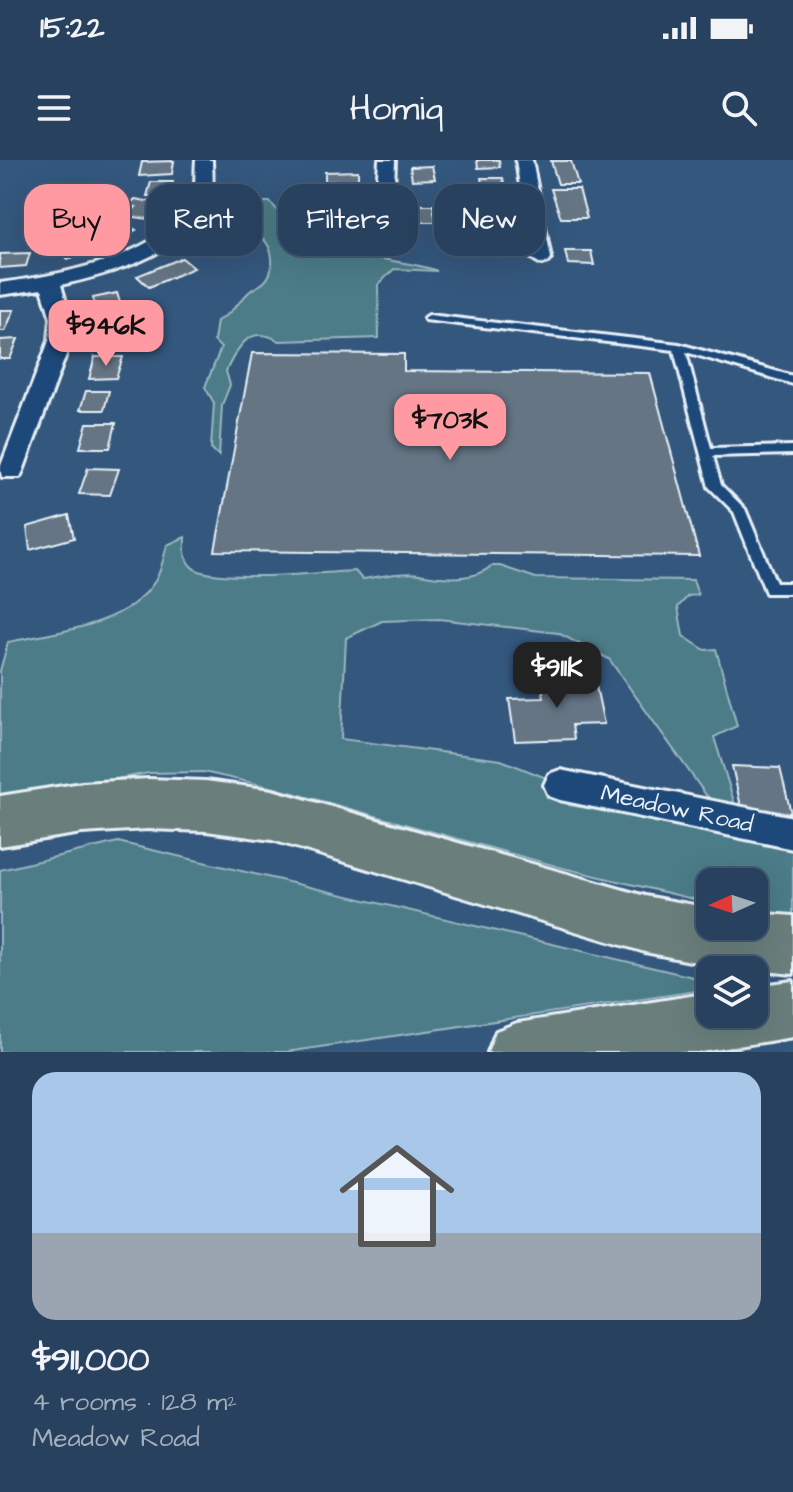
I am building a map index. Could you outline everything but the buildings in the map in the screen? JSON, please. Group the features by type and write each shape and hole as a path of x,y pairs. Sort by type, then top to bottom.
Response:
{"highway":[{"path":"0,821 82,808 148,804 206,806 272,815 645,924 716,938 793,945"}],"main road":[{"path":"517,1052 793,1009"}],"street":[{"path":"0,289 51,285 137,255 172,232 196,209 206,179 204,160"},
{"path":"386,184 387,160"},
{"path":"524,160 541,258"},
{"path":"11,471 60,341 61,318 51,285"},
{"name":"Meadow Road","path":"560,785 793,833"}],"lane":[{"path":"429,318 679,347 793,380"},
{"path":"679,347 715,487 739,509 771,589 793,588"},
{"path":"706,452 793,450"}],"green space":[{"path":"262,202 270,202 278,211 278,256 372,256 437,271 394,269 378,285 379,338 279,341 260,335 246,341 226,371 230,385 222,405 219,456 211,448 214,403 205,387 221,348 214,341 217,321 270,274 272,256 262,238"},
{"path":"185,537 189,564 202,572 220,575 269,576 355,571 362,579 406,573 456,578 500,566 536,578 693,580 698,595 688,596 678,607 683,636 705,650 716,649 737,726 714,737 734,802 724,811 706,795 609,659 558,633 439,619 382,621 346,638 341,739 501,760 549,779 569,805 714,830 793,849 793,917 768,914 768,868 696,868 696,900 563,868 275,788 203,772 149,773 0,800 0,671 8,642 89,625 127,609 155,581 167,545"},
{"path":"118,842 696,978 696,991 286,1052 0,1052 0,870"}]}
